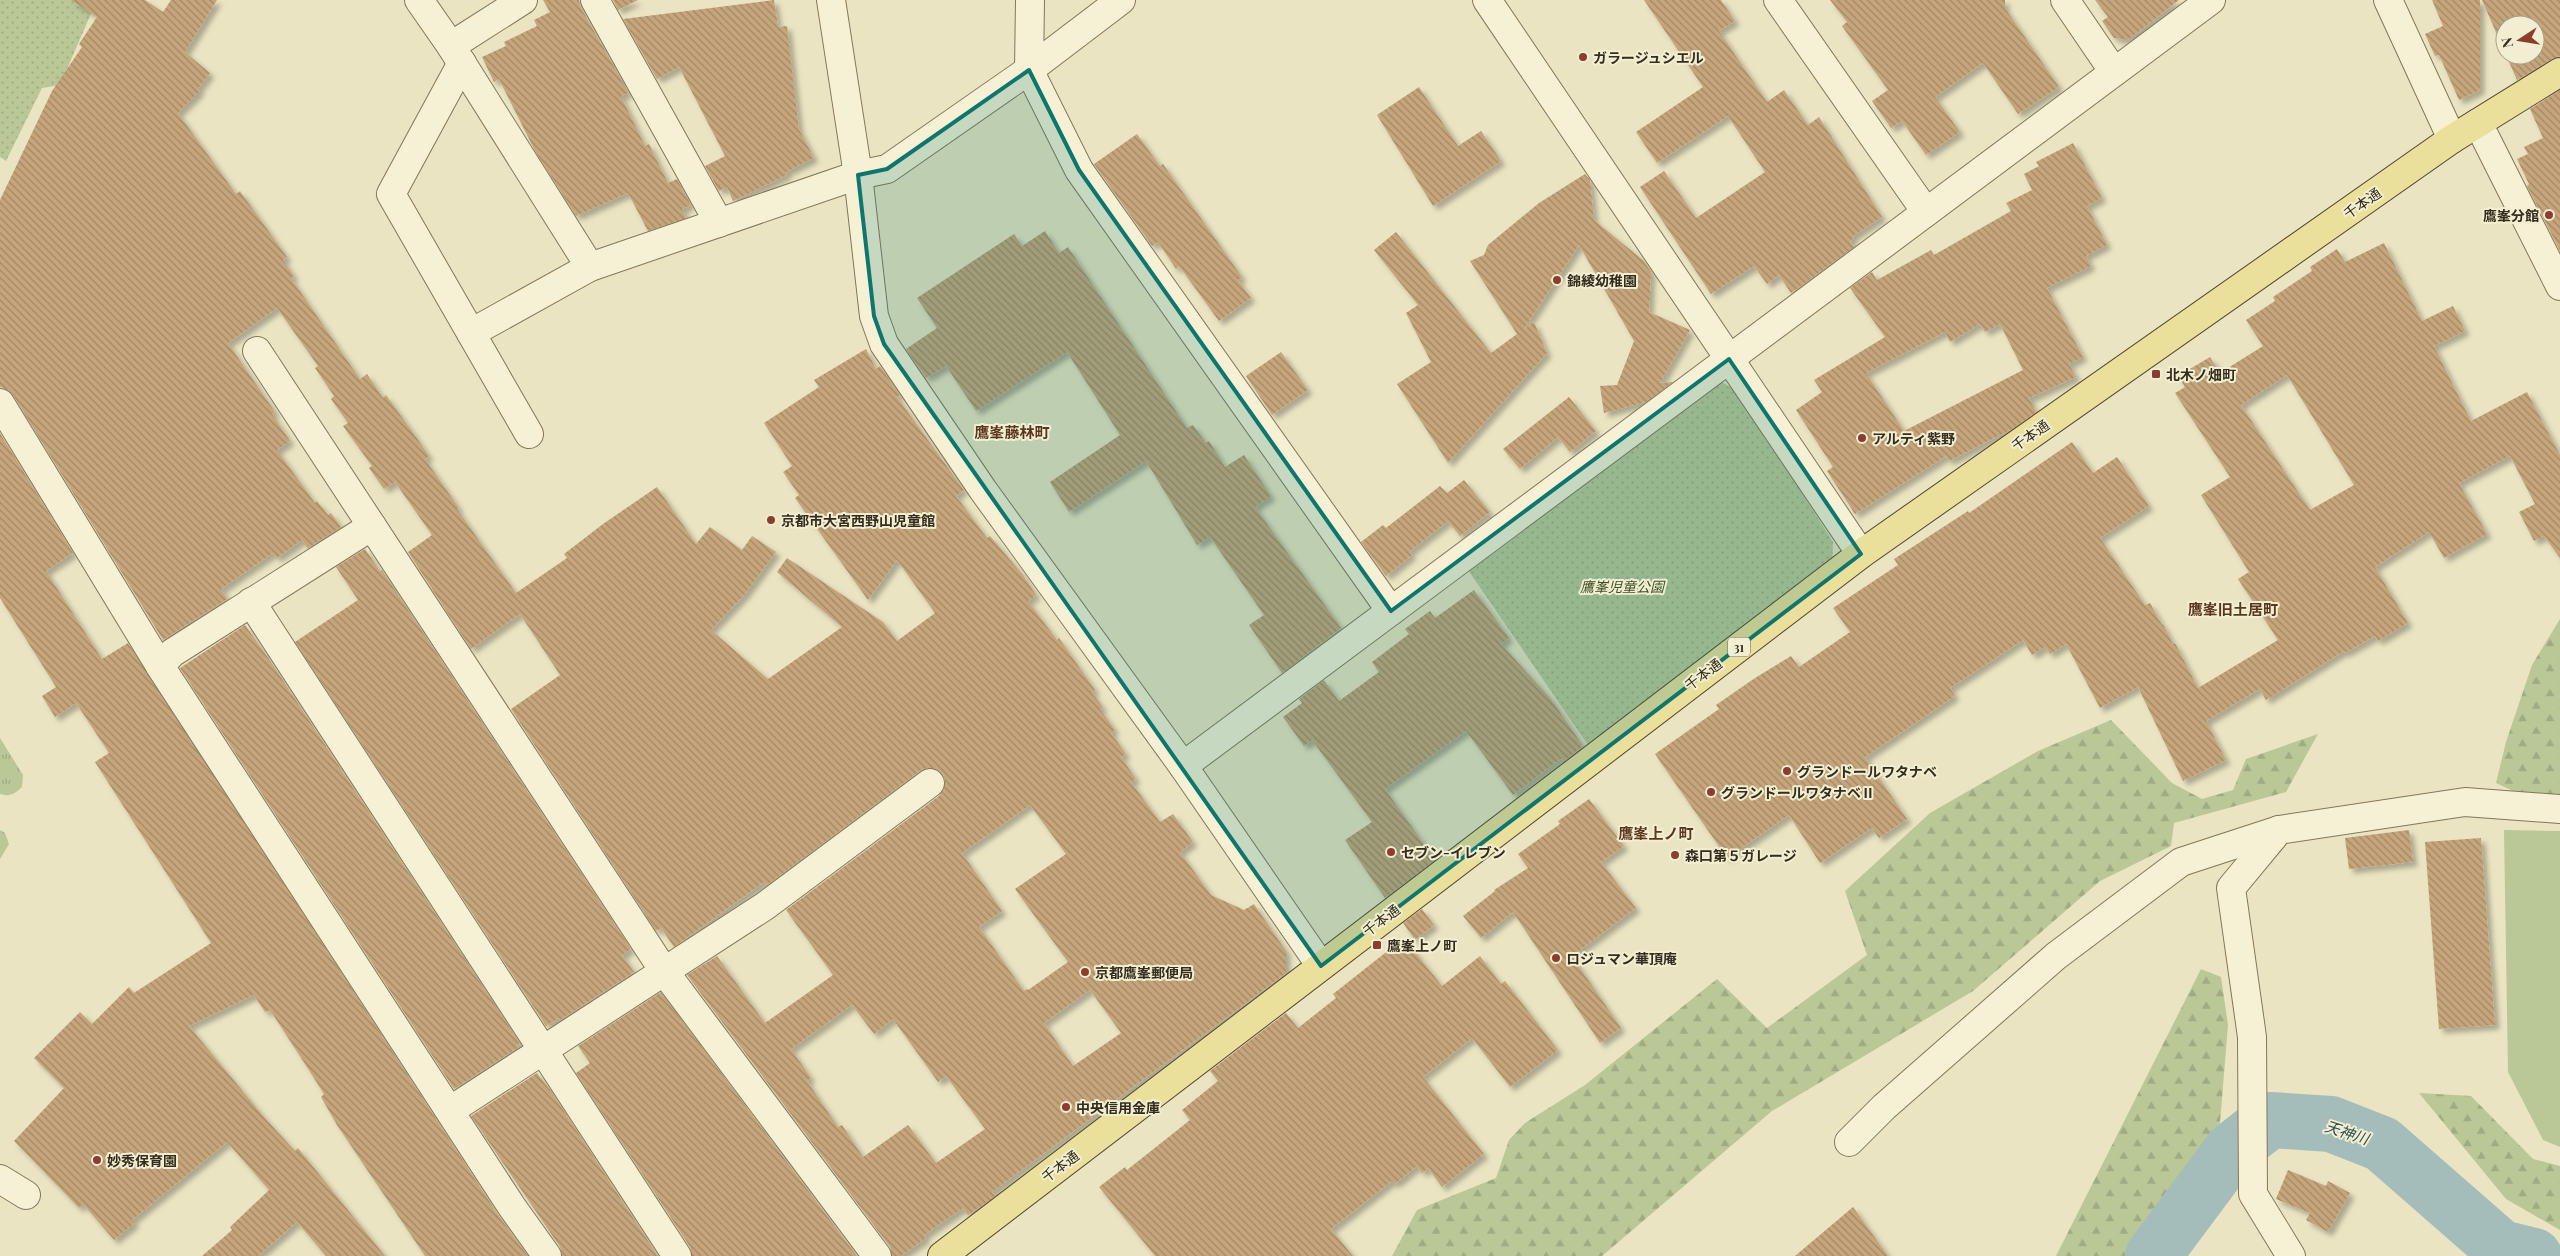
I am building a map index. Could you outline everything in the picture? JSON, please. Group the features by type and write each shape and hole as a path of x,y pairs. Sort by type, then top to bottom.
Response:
{"main road":[{"name":"千本通","path":"942,1256 1861,554 2452,139 2560,72"}],"street":[{"path":"419,0 456,54 590,267"},
{"path":"524,0 456,54 391,194 529,434"},
{"path":"595,0 719,223"},
{"path":"831,0 858,175 874,316 884,344 983,490 1183,766 1321,966"},
{"path":"1030,0 1029,70 1079,170 1391,611"},
{"path":"471,333 590,267 858,175 887,169 1029,70 1121,0"},
{"path":"1487,0 1861,554"},
{"path":"1778,0 1926,212"},
{"path":"2065,0 2114,72"},
{"path":"1183,766 2211,0"},
{"path":"2388,0 2452,139"},
{"path":"2478,123 2560,286"},
{"path":"257,351 664,971 877,1256"},
{"path":"0,403 160,666 451,1110 512,1207 548,1256"},
{"path":"160,666 172,653 372,526"},
{"path":"251,602 677,1256"},
{"path":"451,1110 764,906 930,784"},
{"path":"1849,1142 1884,1107 2056,956 2181,862 2279,830 2465,802 2560,809"},
{"path":"2279,830 2231,888 2252,1038 2253,1194 2291,1256"},
{"path":"0,1179 26,1195"}],"highlighted area":[{"path":"1029,70 1079,170 1391,611 1729,359 1861,554 1321,966 884,344 874,316 858,175 887,169"}],"green space":[{"path":"0,0 97,0 60,85 42,88 6,161 0,157"},
{"name":"鷹峯児童公園","path":"1712,382 1723,383 1738,391 1833,542 1832,567 1590,748 1466,567"},
{"path":"2560,619 2560,801 2526,797 2496,783 2506,742 2532,665"},
{"path":"2111,720 2172,783 2202,799 2233,790 2246,759 2318,734 2286,792 2174,823 2171,846 2100,881 1973,991 1772,1111 1602,1256 1392,1256 1417,1210 1496,1178 1509,1140 1525,1123 1585,1085 1717,979 1767,1028 1867,955 1845,891 1930,813 2038,751"},
{"path":"0,738 23,775 22,787 9,795 0,794"},
{"path":"0,830 5,833 9,844 0,859"},
{"path":"2504,830 2560,831 2560,1147 2543,1140 2508,1072"},
{"path":"2201,969 2221,977 2228,1025 2220,1123 2201,1150 2179,1195 2134,1256 2056,1256"},
{"path":"2419,1093 2471,1096 2533,1159 2560,1166 2560,1230 2506,1199"}],"building":[{"path":"71,0 145,0 163,12 171,0 217,0 185,52 210,73 198,89 200,91 178,113 236,194 240,191 287,257 283,260 294,276 291,278 360,379 367,374 383,398 386,395 414,434 429,456 425,459 459,508 457,509 516,593 567,558 564,554 603,524 657,487 696,544 710,527 742,550 752,536 776,552 745,594 711,630 768,679 842,627 777,572 787,558 883,622 897,641 935,613 897,560 868,600 795,498 799,495 783,472 792,466 764,423 819,387 814,380 866,349 876,369 880,366 900,395 897,397 964,490 956,496 987,538 990,536 1023,575 1036,595 1028,601 1057,640 1059,638 1095,690 1092,693 1103,707 1100,709 1115,730 1111,733 1126,754 1121,757 1136,779 1131,782 1160,822 1173,814 1193,842 1180,852 1211,895 1244,910 1254,904 1286,951 1286,973 992,1192 995,1196 990,1200 968,1215 963,1208 924,1235 926,1238 901,1256 892,1256 890,1247 687,975 717,956 765,1023 833,975 786,910 939,796 944,789 945,781 943,774 936,769 928,768 921,770 767,885 764,882 674,947 661,928 656,931 511,709 560,675 520,614 471,649 408,552 432,535 395,482 384,489 369,468 372,466 343,426 348,423 331,399 334,396 315,368 318,366 277,308 228,343 275,412 272,414 290,441 277,450 315,503 317,501 328,515 331,513 341,527 308,548 302,540 277,558 273,553 221,589 227,599 163,640 13,395 8,390 0,387 0,200 52,91 82,47 79,44 97,17","holes":["1030,805 1066,854 1015,889 1068,962 1024,991 979,927 1002,911 962,853","1090,990 1121,1033 1073,1066 1044,1023","852,1005 874,1034 893,1019 938,1082 946,1076 985,1129 936,1163 908,1125 863,1157 842,1125 838,1127 807,1081 811,1078 791,1049"]},
{"path":"543,0 579,0 581,8 629,93 621,96 645,146 649,144 668,183 677,179 691,205 682,209 686,218 648,231 628,193 576,216 535,151 499,79 494,82 482,57 506,46 504,42 537,26 534,20 550,12"},
{"path":"613,0 638,0 618,10"},
{"path":"774,0 778,27 787,26 799,129 814,158 786,172 787,175 733,201 727,187 719,191 705,166 725,156 679,67 657,79 623,19"},
{"path":"1644,0 1721,0 1735,21 1719,31 1767,102 1784,90 1808,125 1819,117 1882,217 1853,236 1854,238 1850,241 1854,247 1791,293 1779,275 1767,284 1754,266 1711,294 1640,187 1664,171 1696,218 1765,172 1728,116 1657,163 1636,132 1703,87"},
{"path":"1830,0 2005,0 2005,8 2059,87 2018,114 1983,63 1935,97 1960,132 1926,155 1902,121 1891,128 1872,101 1888,90 1842,26 1847,22"},
{"path":"2095,0 2179,0 2128,40 2114,38 2102,21 2108,17"},
{"path":"2432,0 2480,0 2480,90 2459,100 2439,55 2435,56 2425,34 2443,26"},
{"path":"2482,0 2560,0 2560,56 2545,63 2545,15 2495,15 2495,30"},
{"path":"2510,65 2542,65 2517,80"},
{"path":"1419,87 1458,146 1481,131 1501,161 1433,206 1377,115"},
{"name":"鷹峯分館","path":"2560,90 2560,251 2527,186 2529,184 2517,159 2528,154 2524,147 2543,138 2530,109"},
{"path":"1137,134 1160,166 1163,164 1242,277 1238,280 1251,298 1219,321 1179,266 1176,269 1158,242 1152,246 1094,164"},
{"path":"2073,143 2102,198 2087,206 2107,245 2086,256 2091,266 2047,288 2083,357 2069,364 2076,377 2029,398 2036,412 2014,428 1949,461 1946,456 1855,514 1827,471 1833,467 1796,410 1822,392 1814,380 1885,337 1850,288 1872,272 1877,280 1931,250 1934,255 2011,211 2006,203 2032,190 2024,174 2039,166 2036,162","holes":["1980,324 1985,332 2000,324 2023,370 1904,431 1866,373 1945,332 1950,342"]},
{"path":"1585,174 1590,180 1594,220 1644,261 1651,272 1649,312 1690,330 1660,383 1673,382 1646,402 1604,413 1600,386 1617,385 1634,341 1579,245 1524,329 1534,322 1547,353 1448,463 1397,384 1431,362 1406,313 1418,305 1374,250 1396,232 1491,353 1517,334 1470,261 1484,255 1488,245 1539,203"},
{"path":"1045,231 1059,253 1068,247 1187,428 1193,425 1206,443 1209,441 1225,467 1244,455 1271,496 1255,507 1341,628 1282,673 1249,625 1264,615 1210,537 1197,545 1146,461 1069,512 1050,482 1120,435 1067,352 976,411 946,366 926,378 906,349 937,328 917,298 1014,234 1022,246"},
{"path":"2384,243 2422,321 2453,306 2465,331 2434,346 2471,421 2527,392 2560,455 2560,558 2544,536 2534,541 2519,512 2535,504 2510,456 2459,483 2487,534 2444,558 2429,532 2375,567 2408,623 2378,641 2375,636 2345,653 2344,651 2266,700 2260,689 2206,721 2226,760 2183,781 2138,687 2100,708 2066,644 2050,654 2045,647 2032,655 2023,640 1950,688 1955,696 1865,757 1907,819 1879,838 1872,828 1820,863 1789,815 1727,858 1655,754 1719,709 1716,705 1755,678 1791,656 1799,667 1850,632 1833,608 1898,565 1894,559 1968,511 1969,513 2072,442 2093,473 2117,457 2149,506 2100,538 2145,605 2150,603 2173,644 2175,643 2198,688 2278,640 2238,579 2249,572 2201,495 2230,477 2175,393 2185,387 2178,376 2210,357 2220,373 2263,346 2246,320 2275,301 2273,297 2312,271 2310,267 2337,249 2345,262","holes":["2287,375 2354,485 2310,510 2241,405"]},
{"path":"1281,352 1308,390 1272,415 1246,376"},
{"path":"1569,397 1596,431 1570,452 1558,437 1520,469 1503,449"},
{"path":"0,433 73,553 46,571 102,659 128,643 499,1216 528,1256 425,1256 337,1125 321,1097 324,1094 270,1010 265,1012 254,995 189,1026 264,1117 295,1151 298,1148 385,1256 326,1256 297,1222 258,1256 202,1256 232,1230 230,1227 269,1190 227,1142 132,1220 135,1223 114,1240 83,1204 79,1208 14,1141 64,1088 34,1058 80,1012 92,1024 129,987 134,993 211,943 95,762 109,753 76,703 55,717 42,696 56,687 0,598"},
{"path":"1464,480 1490,512 1460,536 1448,521 1409,552 1412,555 1386,576 1361,542 1383,525 1386,528 1440,486 1447,493"},
{"path":"365,549 380,571 382,570 631,949 622,955 634,972 560,1020 559,1018 546,1026 295,642 358,600 336,567"},
{"path":"1474,590 1509,638 1501,644 1551,699 1583,746 1564,761 1562,758 1513,795 1466,731 1385,789 1435,860 1385,898 1345,840 1372,822 1312,740 1304,746 1283,717 1302,703 1299,699 1324,680 1339,701 1379,672 1372,662 1409,634 1405,629 1430,611 1435,618"},
{"path":"245,625 520,1043 517,1045 519,1047 454,1089 180,668"},
{"path":"1589,799 1624,846 1601,862 1636,908 1572,956 1621,1028 1600,1043 1513,912 1481,938 1463,916 1494,890 1528,868 1518,854 1560,824 1558,821"},
{"path":"2409,830 2413,862 2349,869 2345,838"},
{"path":"2481,838 2495,1025 2439,1029 2425,842"},
{"path":"1422,909 1434,925 1415,940 1403,923"},
{"path":"1404,938 1442,986 1480,956 1501,984 1505,981 1558,1050 1510,1087 1472,1038 1423,1077 1484,1154 1442,1187 1428,1168 1422,1173 1417,1166 1395,1184 1392,1181 1331,1229 1353,1256 1155,1256 1099,1187 1125,1167 1127,1170 1190,1120 1182,1110 1218,1081 1210,1071 1286,1013 1298,1028 1336,998 1333,994"},
{"path":"661,992 857,1256 692,1256 690,1247 576,1073 590,1063 578,1046"},
{"path":"537,1073 551,1091 658,1256 562,1256 560,1247 471,1116"},
{"path":"2288,1170 2326,1186 2328,1181 2350,1193 2328,1232 2306,1220 2310,1213 2276,1199"},
{"path":"1853,1207 1888,1256 1795,1256"}],"waterway":[{"name":"天神川","path":"2153,1256 2232,1150 2270,1120 2331,1124 2382,1144 2501,1248 2534,1256"}],"place":[{"name":"ガラージュシエル","path":"1583,57"},
{"name":"鷹峯分館","path":"2549,215"},
{"name":"錦綾幼稚園","path":"1557,280"},
{"name":"北木ノ畑町","path":"2156,374"},
{"name":"アルティ紫野","path":"1862,438"},
{"name":"京都市大宮西野山児童館","path":"771,520"},
{"name":"グランドールワタナベ","path":"1787,771"},
{"name":"グランドールワタナベⅡ","path":"1711,792"},
{"name":"セブン-イレブン","path":"1391,852"},
{"name":"森口第５ガレージ","path":"1675,855"},
{"name":"鷹峯上ノ町","path":"1377,945"},
{"name":"ロジュマン華頂庵","path":"1556,958"},
{"name":"京都鷹峯郵便局","path":"1085,972"},
{"name":"中央信用金庫","path":"1066,1107"},
{"name":"妙秀保育園","path":"97,1160"}],"district":[{"name":"鷹峯藤林町","path":"1012,432"},
{"name":"鷹峯旧土居町","path":"2233,609"},
{"name":"鷹峯上ノ町","path":"1656,833"}]}
